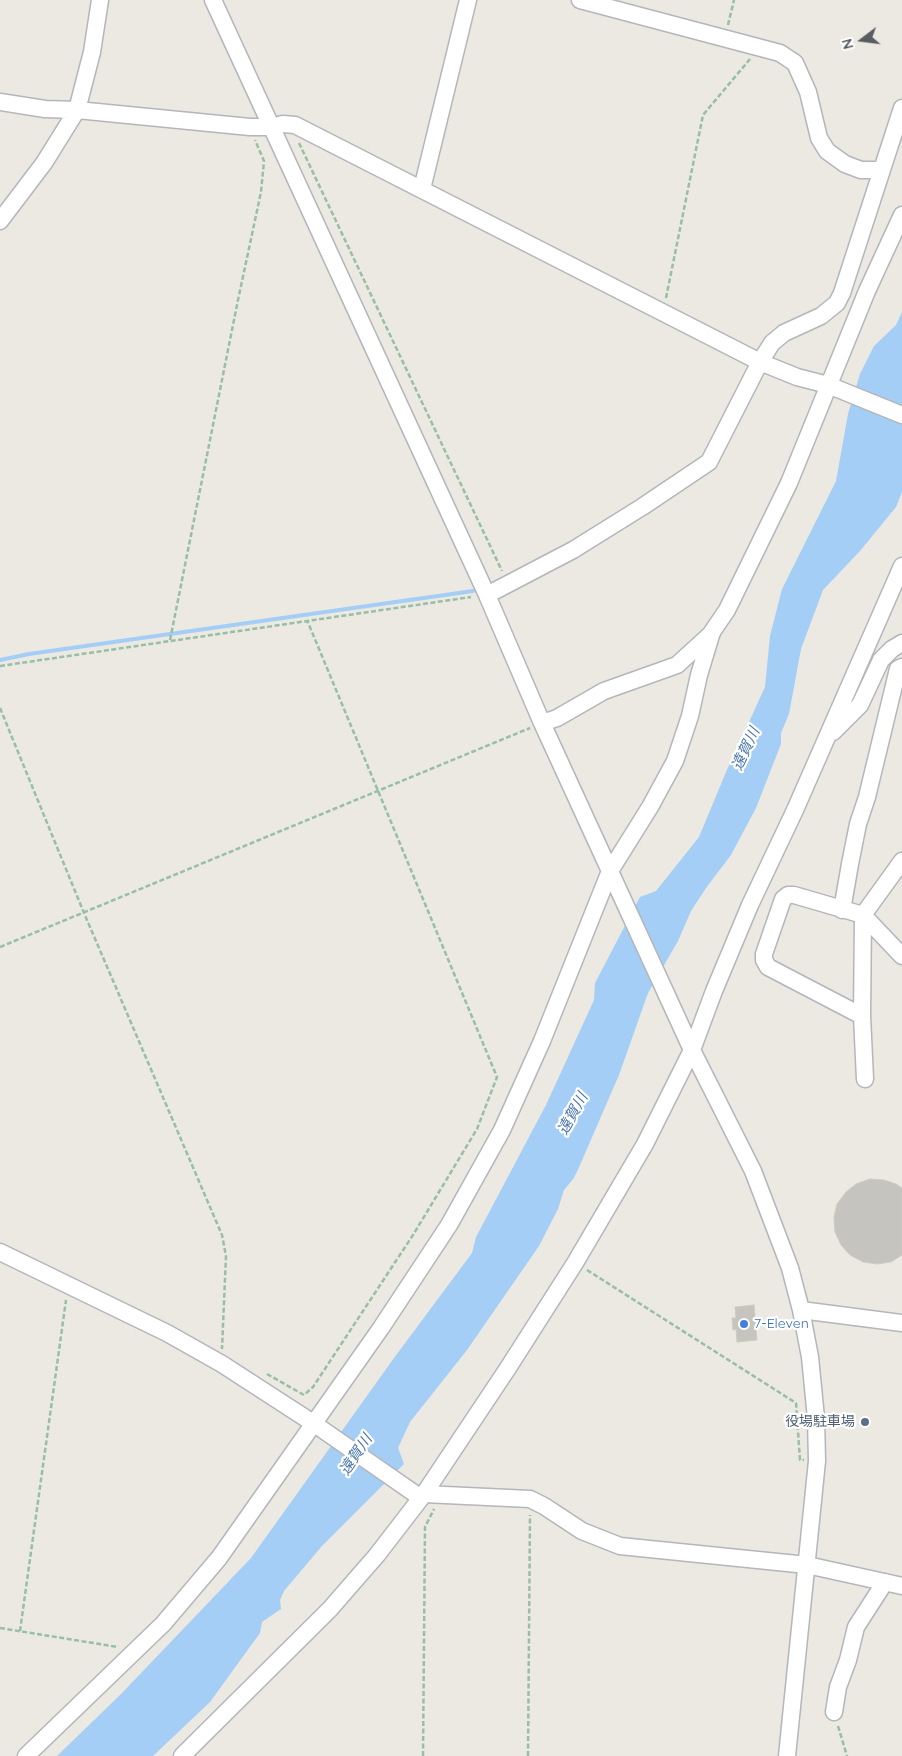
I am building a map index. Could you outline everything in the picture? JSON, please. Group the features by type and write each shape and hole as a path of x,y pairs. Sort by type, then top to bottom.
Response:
{"street":[{"path":"0,221 44,163 77,110 92,52 100,0"},
{"path":"213,0 488,595 542,723 689,1043 753,1170 790,1268 801,1310 810,1357 816,1418 817,1462 787,1756"},
{"path":"422,189 468,0"},
{"path":"580,0 780,53 795,63 808,92 819,138 827,150 845,164 861,170 882,170"},
{"path":"0,102 46,110 77,110 250,127 272,127 290,124 422,189 760,362 798,377 833,387 902,415"},
{"path":"488,595 580,546 708,462 760,362 772,343 784,333 821,316 837,303 842,293 902,108"},
{"path":"542,723 557,718 604,691 677,665 712,632 727,610 833,387 867,291 902,215"},
{"path":"182,1756 330,1609 377,1555 508,1368 575,1262 645,1144 902,566"},
{"path":"26,1756 163,1624 219,1558 315,1425 449,1225 502,1130 613,877 675,761 690,716 712,632"},
{"path":"825,741 860,705 882,660 892,649 902,643"},
{"path":"842,910 858,824 867,797 898,669 902,666"},
{"path":"865,1079 862,1016 863,915 902,862"},
{"path":"862,1016 768,968 764,960 764,954 783,899 788,895 794,895 863,915 902,956"},
{"path":"0,1252 167,1333 222,1364 420,1496 441,1495 530,1499 582,1531 620,1546 807,1565 902,1586"},
{"path":"801,1310 902,1323"},
{"path":"834,1712 838,1687 848,1660 856,1627 885,1582"}],"path":[{"path":"725,38 734,0"},
{"path":"663,312 703,115 759,47"},
{"path":"290,124 499,567 510,583"},
{"path":"170,639 261,192 264,161 250,127"},
{"path":"0,666 170,639 488,595"},
{"path":"263,1372 304,1395 313,1387 413,1235 477,1129 497,1077 307,620"},
{"path":"0,708 84,913 222,1235 226,1264 222,1364"},
{"path":"0,947 542,723"},
{"path":"575,1262 796,1403 800,1460 817,1462"},
{"path":"20,1631 68,1285"},
{"path":"423,1756 425,1527 441,1495"},
{"path":"528,1756 530,1499"},
{"path":"0,1628 118,1647"},
{"path":"834,1712 847,1756"}],"water":[{"name":"遠賀川","path":"902,312 902,492 896,507 860,551 823,590 801,649 789,714 781,733 781,744 756,808 731,855 691,911 678,941 648,993 619,1075 574,1178 564,1190 558,1209 539,1246 467,1350 410,1422 398,1448 404,1464 322,1546 284,1591 280,1600 281,1609 262,1622 260,1633 210,1702 153,1756 57,1756 121,1694 251,1558 394,1358 472,1253 476,1237 546,1105 594,1000 595,983 640,897 656,891 699,837 765,687 770,636 782,589 836,481 848,414 860,374 874,346 896,325"}],"building":[{"path":"870,1179 884,1180 902,1188 902,1255 891,1262 877,1264 863,1262 850,1255 841,1245 835,1232 834,1217 837,1204 846,1192 856,1184"},
{"name":"7-Eleven","path":"754,1305 757,1340 737,1342 736,1329 733,1330 732,1318 736,1318 735,1307"}],"waterway":[{"path":"0,660 29,654 473,591"}],"place":[{"name":"7-Eleven","path":"744,1324"},
{"name":"役場駐車場","path":"865,1422"}]}
